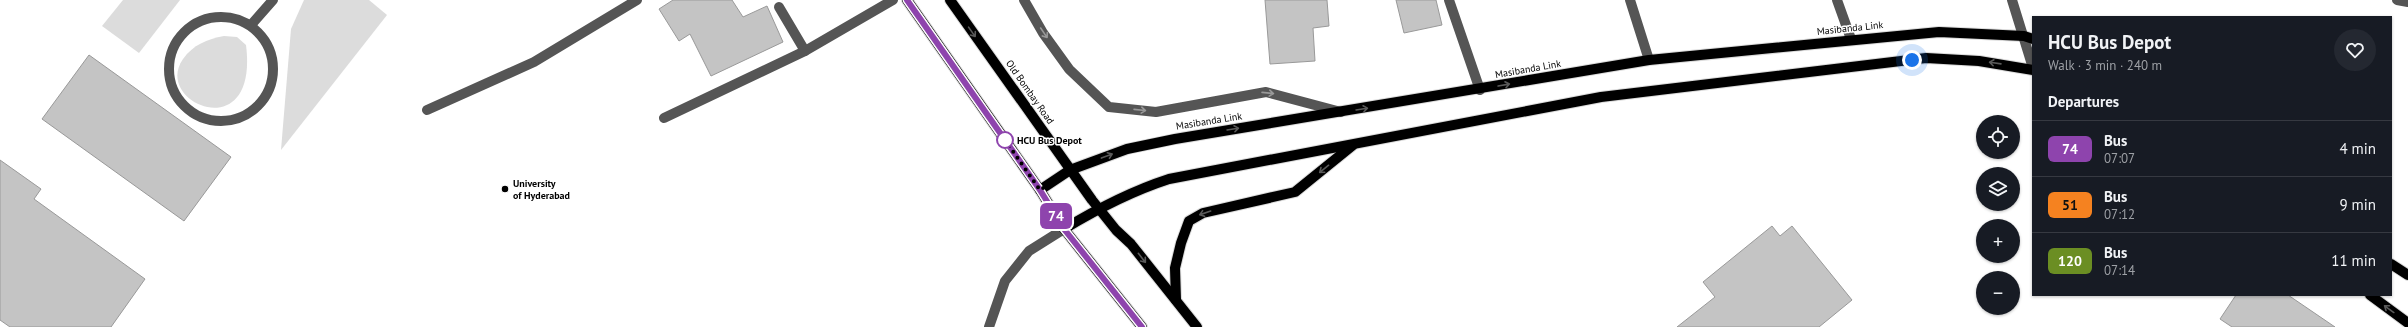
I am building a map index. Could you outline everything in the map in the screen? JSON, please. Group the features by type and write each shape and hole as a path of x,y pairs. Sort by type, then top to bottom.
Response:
{"main road":[{"path":"907,0 1040,190 1064,229 1142,327"},
{"name":"Old Bombay Road","path":"950,0 1098,208 1116,230 1132,244 1197,327"},
{"name":"Masibanda Link","path":"1040,190 1070,170 1127,149 1175,138 1480,90 1650,60 1850,39 1939,32 2028,37"},
{"path":"1064,229 1098,208 1150,185 1169,179 1601,97 1926,58 1979,61 2032,69"},
{"path":"1176,300 1175,268 1181,243 1189,221 1203,213 1295,192 1354,144"},
{"path":"2392,265 2408,275"},
{"path":"2371,296 2408,323"}],"street":[{"path":"251,25 273,0"},
{"path":"427,110 534,62 637,0"},
{"path":"664,118 805,51 893,0"},
{"path":"1024,0 1043,33 1069,69 1109,107 1156,112 1266,92 1341,112"},
{"path":"1449,0 1480,90"},
{"path":"1630,0 1650,60"},
{"path":"1837,0 1850,39"},
{"path":"2012,0 2028,37 2032,63"},
{"path":"2396,0 2408,2"},
{"path":"779,7 805,51"},
{"path":"224,18 251,25 269,50 273,67 271,85 263,100 250,112 234,119 216,121 199,116 185,106 174,91 169,74 171,57 178,41 190,28 206,20 224,18"},
{"path":"989,327 1005,281 1029,251 1064,229"}],"shaded area":[{"path":"123,0 180,0 139,53 102,26"},
{"path":"304,0 369,0 387,15 281,150 291,29"},
{"path":"224,36 237,37 246,45 246,77 237,97 224,106 208,107 193,101 182,90 177,75 183,59 191,50 201,43"}],"building":[{"path":"673,0 732,0 743,17 767,6 783,42 711,76 690,34 679,41 659,9"},
{"path":"1265,0 1327,0 1329,26 1313,28 1315,61 1270,64"},
{"path":"1396,0 1436,0 1442,25 1404,33"},
{"path":"89,55 231,157 184,221 42,119"},
{"path":"0,160 41,189 34,199 145,279 111,327 10,327 0,320"},
{"path":"1772,226 1780,236 1792,226 1852,300 1819,327 1677,327 1715,297 1703,282"},
{"path":"2235,296 2289,296 2335,327 2232,327 2220,319"}],"bus line":[{"name":"74","path":"907,0 1040,190 1064,229 1142,327"}],"place":[{"name":"HCU Bus Depot","path":"1005,140"},
{"name":"University of Hyderabad","path":"505,189"}],"route":[{"path":"1005,140 1040,190 1070,170 1098,208 1150,185 1169,179 1601,97 1912,60"}]}
